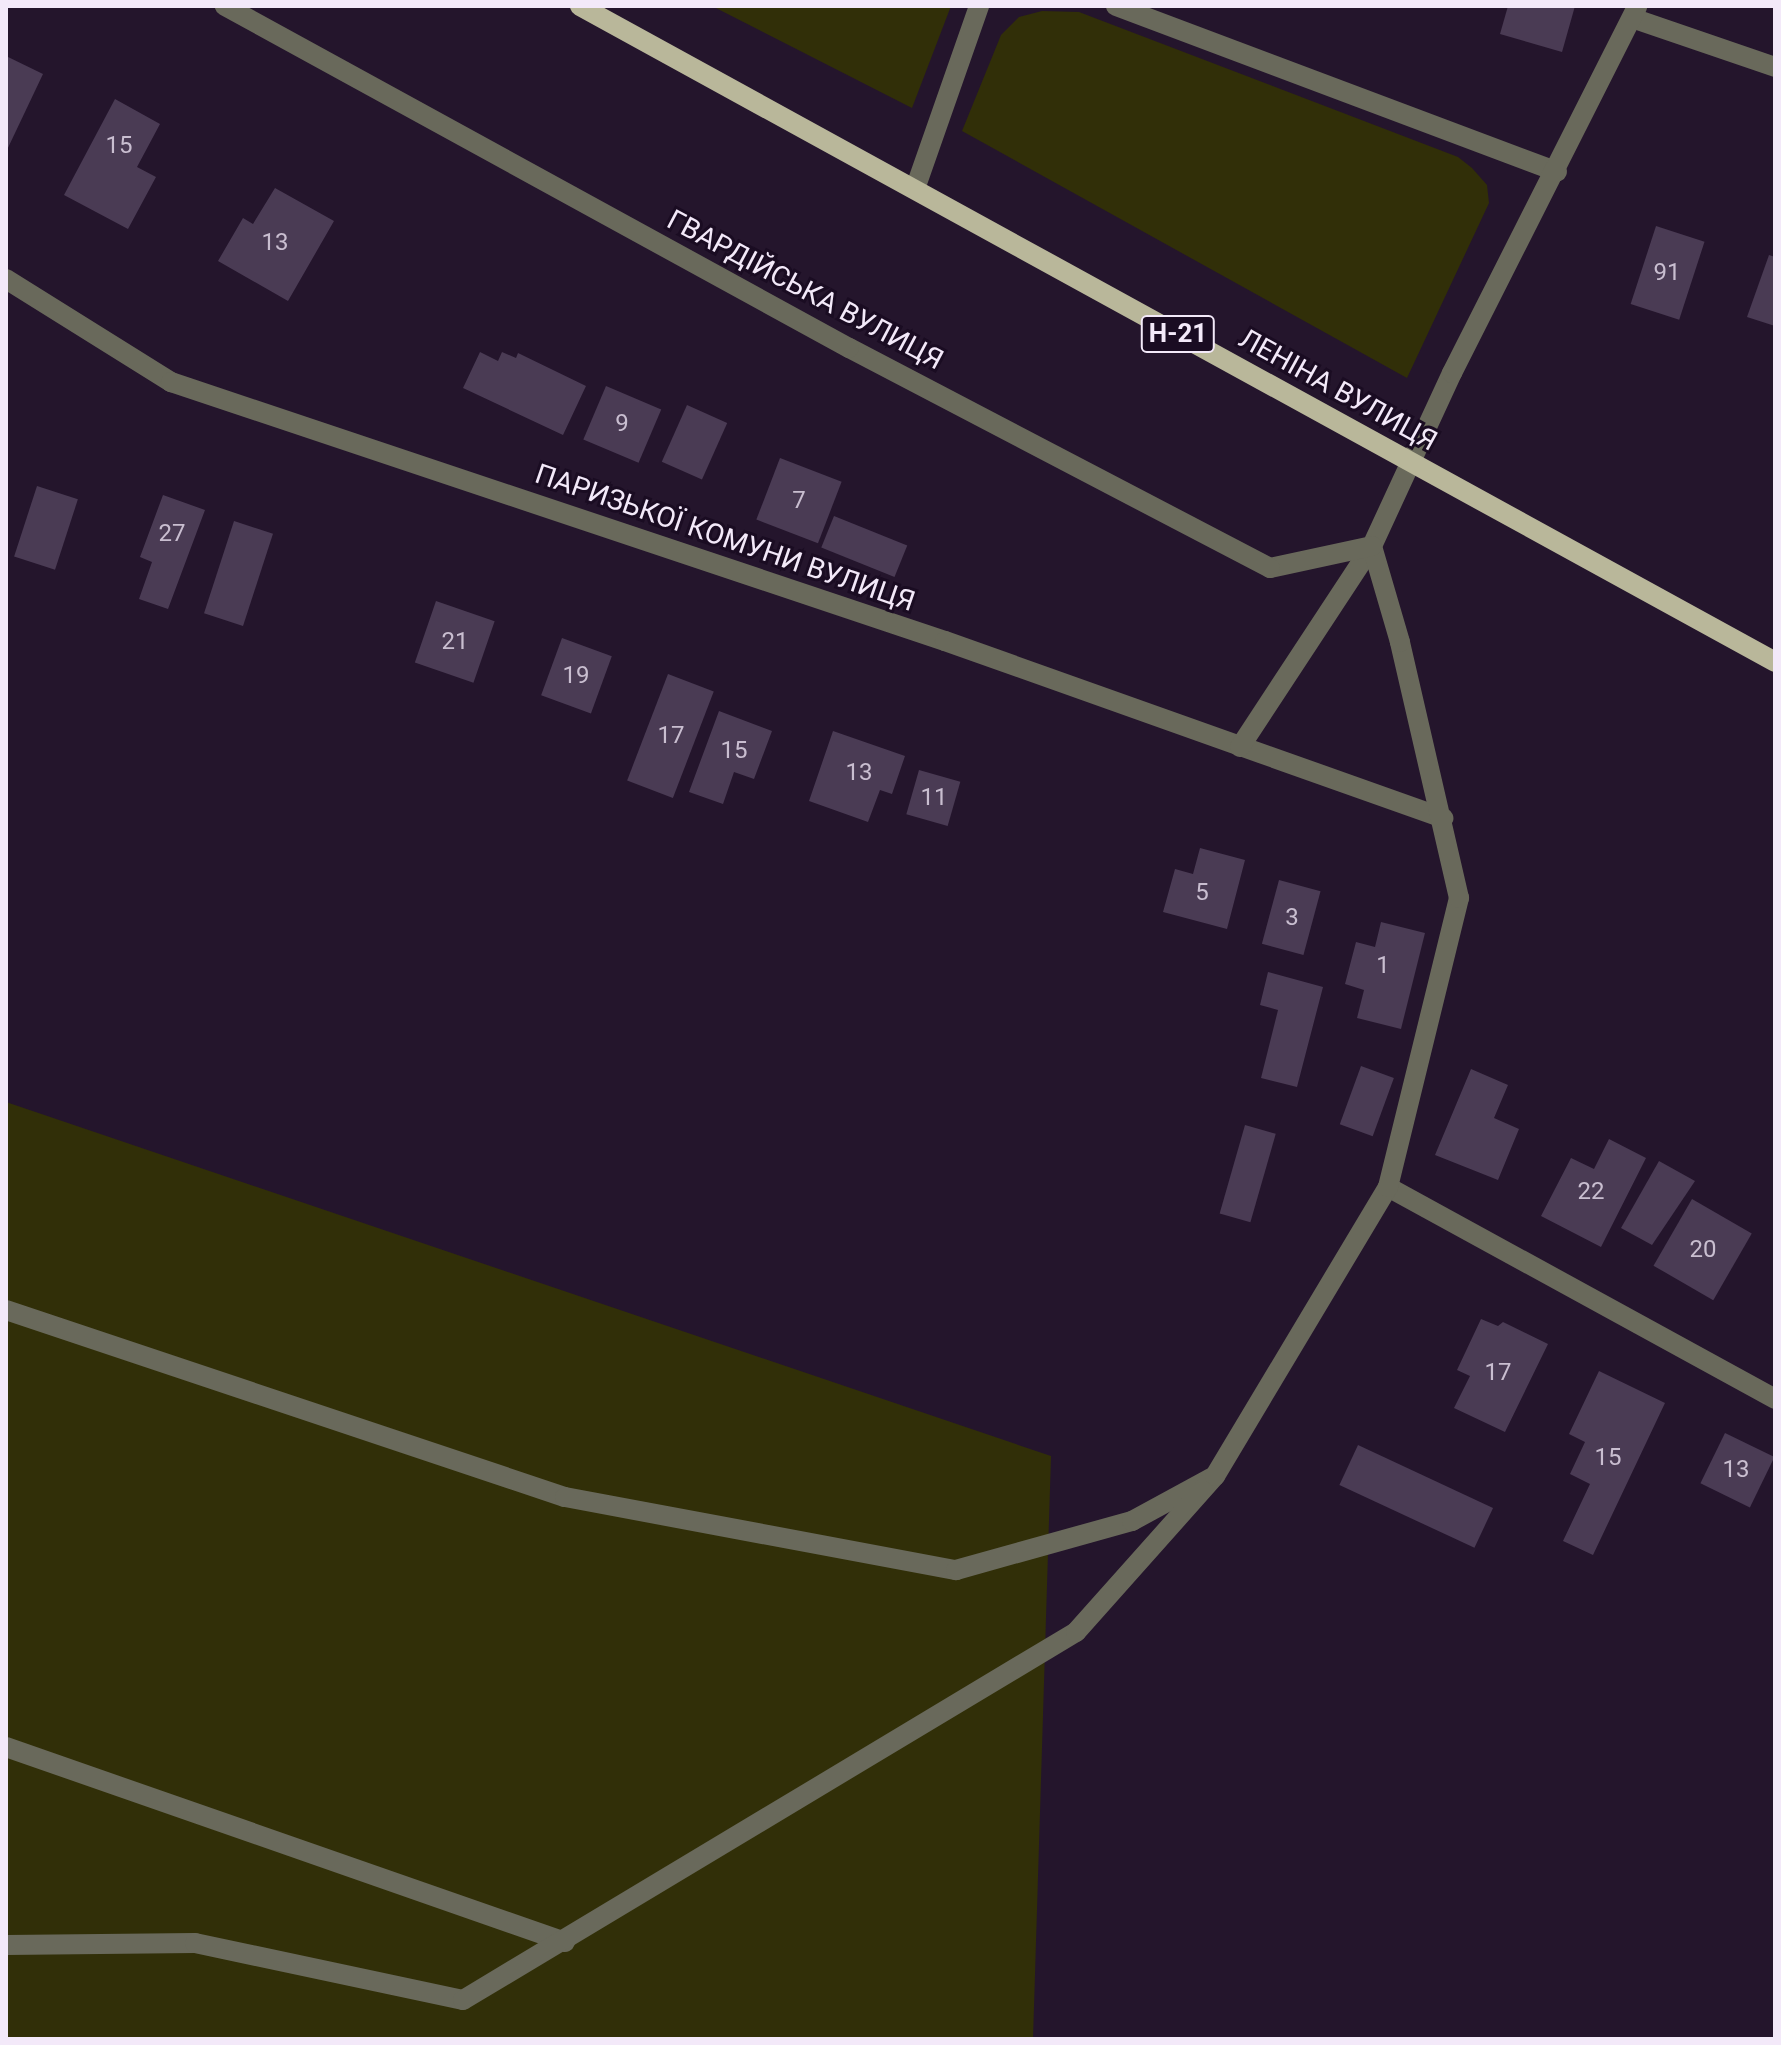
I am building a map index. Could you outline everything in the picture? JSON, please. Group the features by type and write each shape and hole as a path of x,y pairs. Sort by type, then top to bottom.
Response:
{"main road":[{"name":"ЛЕНІНА ВУЛИЦЯ","path":"580,6 1775,662"}],"street":[{"name":"ГВАРДІЙСЬКА ВУЛИЦЯ","path":"225,6 849,348 1270,568 1372,546"},
{"path":"915,189 979,6"},
{"path":"1116,6 1557,172"},
{"path":"1240,747 1372,546 1409,461 1557,172 1634,12 1775,67"},
{"name":"ПАРИЗЬКОЇ КОМУНИ ВУЛИЦЯ","path":"6,279 171,382 945,641 1443,818"},
{"path":"6,1945 195,1943 463,2000 565,1942 1076,1632 1215,1476 1388,1187 1459,898 1443,818 1372,546"},
{"path":"1388,1187 1775,1399"},
{"path":"6,1310 565,1497 956,1570 1132,1521 1215,1476"},
{"path":"6,1747 565,1942"}],"shaded area":[{"path":"712,6 951,6 912,108"},
{"path":"1042,11 1079,12 1458,157 1472,168 1487,185 1489,203 1407,378 962,131 1001,35 1019,17"},
{"path":"6,1102 1051,1456 1033,2039 6,2039"}],"building":[{"path":"1508,6 1575,6 1562,52 1500,34"},
{"path":"6,56 43,74 6,152"},
{"path":"115,99 160,124 137,167 156,177 128,229 64,195"},
{"path":"275,188 334,221 288,301 218,261 243,218 253,224"},
{"path":"1656,226 1705,242 1679,320 1631,304"},
{"path":"1769,255 1775,257 1775,326 1747,317"},
{"path":"480,352 498,361 502,352 516,358 518,353 586,386 563,435 463,388"},
{"path":"606,386 661,409 639,463 583,439"},
{"path":"687,405 727,423 702,480 662,462"},
{"path":"780,458 842,482 818,543 756,520"},
{"path":"37,486 78,499 55,570 14,556"},
{"path":"163,495 205,510 168,609 139,599 152,562 140,557"},
{"path":"834,516 907,546 895,577 821,548"},
{"path":"234,521 273,534 243,626 204,613"},
{"path":"436,601 495,621 473,683 415,662"},
{"path":"562,638 612,656 591,713 541,695"},
{"path":"668,674 714,692 673,798 627,780"},
{"path":"719,711 772,731 754,779 734,772 723,804 689,792"},
{"path":"833,731 905,756 892,794 880,790 868,822 809,801"},
{"path":"919,770 960,782 948,826 906,814"},
{"path":"1200,848 1245,860 1227,929 1163,912 1175,869 1193,874"},
{"path":"1279,880 1321,891 1303,955 1262,944"},
{"path":"1381,922 1425,933 1401,1029 1357,1018 1364,990 1345,984 1356,942 1375,947"},
{"path":"1268,972 1323,987 1297,1087 1261,1078 1278,1010 1260,1005"},
{"path":"1361,1066 1394,1078 1373,1136 1340,1124"},
{"path":"1471,1069 1508,1085 1494,1118 1519,1129 1498,1180 1435,1155"},
{"path":"1245,1125 1276,1134 1250,1222 1220,1213"},
{"path":"1609,1139 1646,1158 1601,1247 1541,1216 1571,1158 1594,1169"},
{"path":"1659,1161 1695,1181 1652,1245 1621,1228"},
{"path":"1692,1199 1752,1234 1713,1300 1654,1266"},
{"path":"1481,1319 1498,1326 1503,1322 1548,1344 1505,1432 1454,1408 1470,1376 1457,1370"},
{"path":"1599,1371 1665,1403 1593,1555 1563,1541 1590,1484 1570,1474 1585,1442 1569,1434"},
{"path":"1725,1433 1774,1457 1750,1507 1700,1483"},
{"path":"1358,1445 1493,1508 1474,1548 1339,1485"}]}
